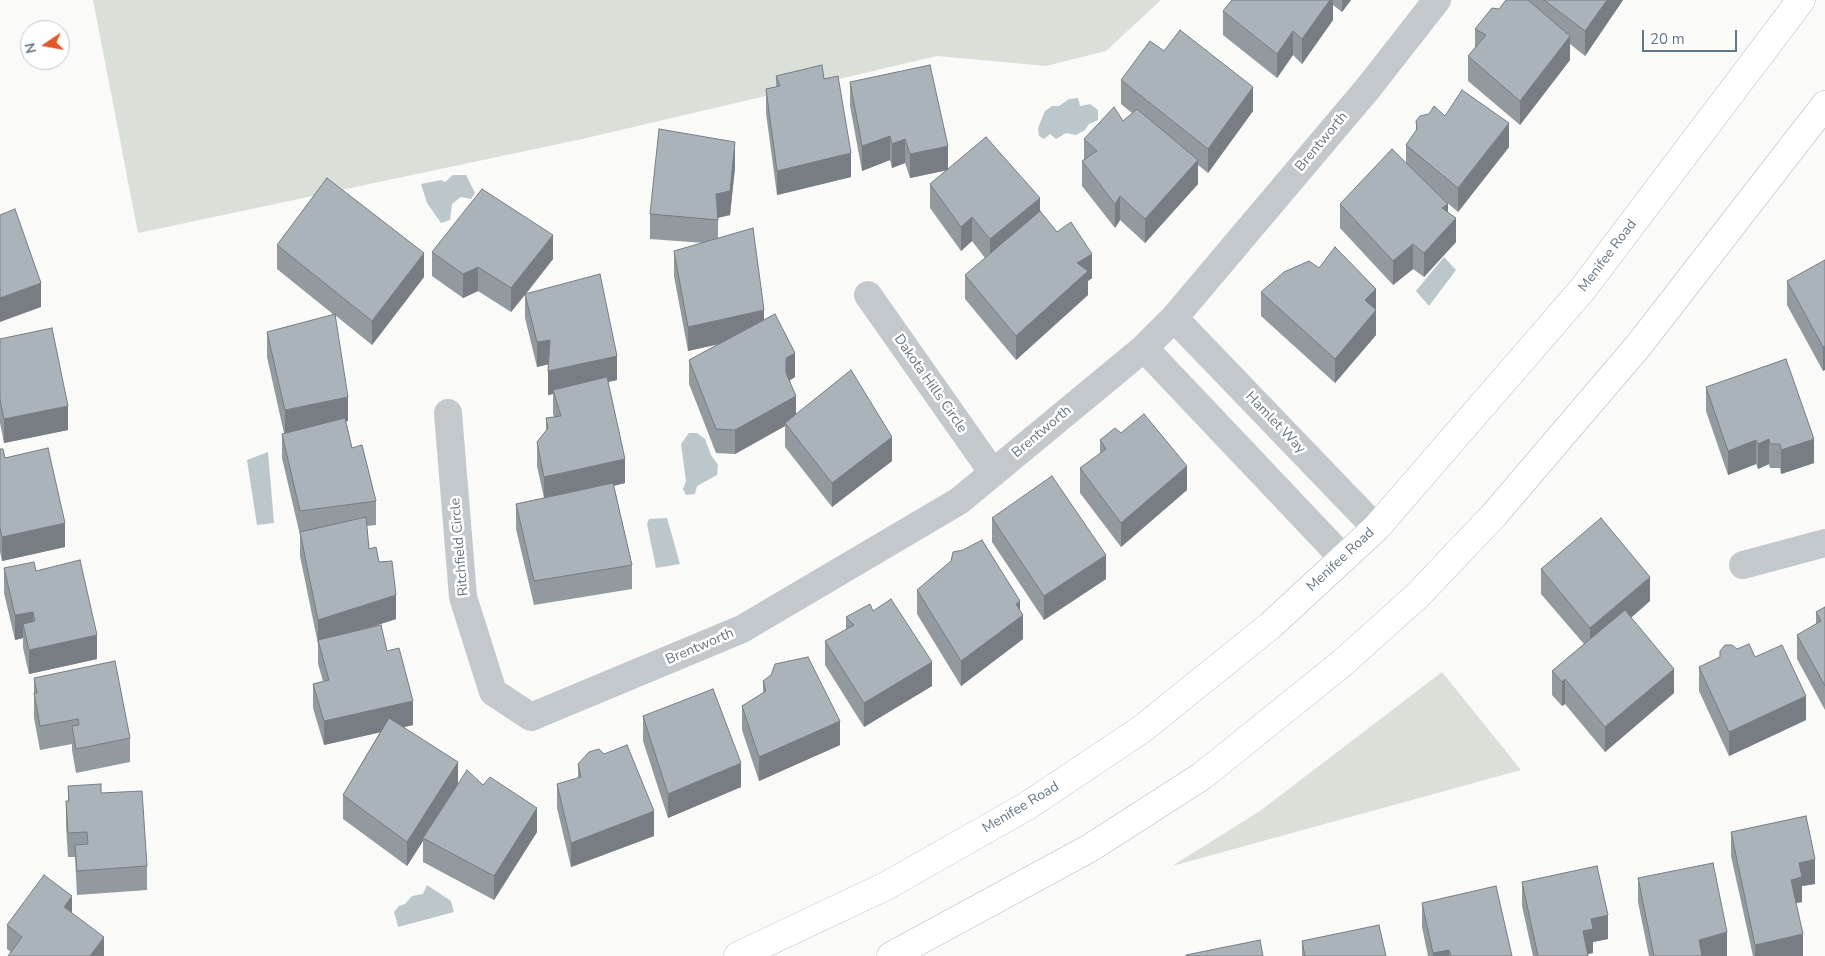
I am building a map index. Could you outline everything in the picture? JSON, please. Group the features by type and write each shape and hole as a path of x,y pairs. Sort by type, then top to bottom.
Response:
{"main road":[{"name":"Menifee Road","path":"738,956 886,886 1027,806 1142,729 1270,625 1376,528 1582,290 1800,0"},
{"path":"891,956 1090,848 1202,776 1340,665 1418,595 1494,515 1639,346 1825,105"}],"street":[{"name":"Brentworth","path":"531,717 742,629 959,501 1144,348 1174,318 1369,87 1437,0"},
{"name":"Dakota Hills Circle","path":"868,295 993,473"},
{"name":"Hamlet Way","path":"1174,318 1376,528"},
{"path":"1144,348 1343,558"},
{"name":"Ritchfield Circle","path":"448,413 463,597 493,692 531,717"},
{"path":"1743,565 1825,543"}],"shaded area":[{"path":"93,0 1161,0 1106,51 1046,66 937,56 582,139 138,233"},
{"path":"1078,98 1080,106 1090,104 1098,110 1098,120 1089,124 1085,130 1076,135 1066,133 1056,139 1050,134 1044,139 1039,136 1038,128 1045,111 1052,106 1059,106 1069,99"},
{"path":"453,175 466,175 475,193 471,199 461,197 452,204 450,220 441,223 427,203 421,184 441,180 445,182"},
{"path":"1444,257 1456,270 1429,306 1416,291"},
{"path":"689,433 697,433 705,439 711,455 718,465 717,475 697,486 695,494 686,495 683,489 686,481 681,444"},
{"path":"268,452 274,523 257,525 247,460"},
{"path":"667,518 680,564 656,568 647,524 649,519"},
{"path":"1442,672 1521,770 1172,866 1260,811"},
{"path":"427,885 451,901 454,912 398,927 394,912 412,896 423,894"}],"building":[{"path":"1232,0 1330,0 1302,39 1293,31 1277,54 1223,11"},
{"path":"1506,0 1528,0 1570,36 1520,101 1468,56 1486,35 1475,29 1492,8 1499,9"},
{"path":"1544,0 1607,0 1585,31"},
{"path":"1180,30 1253,87 1208,149 1121,80 1150,41 1164,51"},
{"path":"822,65 824,79 838,76 851,153 777,171 766,89 780,86 776,76"},
{"path":"930,65 948,146 910,154 905,139 892,144 890,136 862,146 850,82"},
{"path":"1462,90 1509,123 1458,188 1406,145 1417,129 1416,121 1420,116 1429,114 1434,106 1445,116"},
{"path":"1114,107 1123,121 1137,109 1198,160 1145,219 1120,196 1115,204 1082,161 1097,151 1084,139"},
{"path":"659,129 735,142 730,191 716,194 718,220 650,214"},
{"path":"986,137 1040,198 990,239 972,217 961,227 930,184"},
{"path":"1392,149 1448,204 1442,208 1456,218 1424,253 1413,244 1393,261 1340,204"},
{"path":"327,178 424,253 372,321 277,245"},
{"path":"482,189 553,235 511,288 478,267 463,274 432,252"},
{"path":"15,209 41,283 0,298 0,215"},
{"path":"1040,211 1057,232 1071,222 1092,254 1077,263 1088,271 1016,336 965,275"},
{"path":"753,228 764,310 688,327 674,251"},
{"path":"1335,247 1376,289 1365,300 1376,310 1335,359 1261,292 1284,272 1309,261 1319,268"},
{"path":"1825,260 1825,346 1823,347 1787,281"},
{"path":"600,274 617,356 548,371 550,340 537,342 525,294"},
{"path":"335,314 348,397 285,410 267,332"},
{"path":"775,314 795,353 786,358 786,373 796,396 735,430 716,429 689,360"},
{"path":"52,328 68,406 4,419 0,399 0,339"},
{"path":"1786,359 1814,439 1781,450 1780,444 1770,444 1769,439 1758,444 1756,440 1728,451 1706,387"},
{"path":"851,370 892,437 832,483 785,423"},
{"path":"607,377 625,459 544,477 537,442 548,428 546,418 561,416 553,390"},
{"path":"1144,414 1187,466 1121,523 1080,468 1106,449 1100,440 1115,428 1121,433"},
{"path":"345,418 352,448 362,445 376,501 300,511 282,434"},
{"path":"48,448 65,523 2,537 0,528 0,449 3,449 5,458"},
{"path":"1052,476 1106,555 1044,596 992,518"},
{"path":"613,483 632,565 534,581 516,504"},
{"path":"366,517 369,549 376,547 379,562 392,561 396,595 318,620 300,532"},
{"path":"1601,518 1650,577 1590,628 1541,569"},
{"path":"982,540 1020,601 1016,604 1023,615 961,661 917,590 951,561 953,552 963,550"},
{"path":"80,560 97,635 29,650 23,624 35,621 33,612 15,615 4,568 34,562 36,571"},
{"path":"891,599 932,662 864,703 825,641 854,625 846,617 870,604 873,611"},
{"path":"1825,607 1825,686 1797,635 1821,621 1816,612"},
{"path":"1625,610 1674,669 1605,727 1565,679 1562,682 1552,671"},
{"path":"381,625 387,651 399,648 413,701 324,721 313,684 329,680 318,640"},
{"path":"1749,644 1755,657 1782,645 1806,696 1729,732 1699,667 1720,657 1720,651 1725,645 1732,645 1737,649"},
{"path":"808,657 840,721 759,757 742,706 766,691 763,681 771,675 775,664"},
{"path":"115,661 130,738 76,749 72,726 79,725 78,719 40,726 34,693 37,693 34,678"},
{"path":"713,689 741,763 668,794 643,716"},
{"path":"389,718 458,762 407,842 343,795"},
{"path":"627,745 654,811 571,843 557,784 581,777 578,764 589,752 599,749 604,754"},
{"path":"467,770 483,785 490,777 537,808 494,876 423,838"},
{"path":"101,784 101,793 142,791 147,866 77,871 75,845 88,844 87,832 68,833 66,801 69,801 68,786"},
{"path":"1806,816 1815,859 1799,863 1802,877 1791,880 1803,934 1755,945 1731,832"},
{"path":"1713,863 1727,932 1699,940 1702,956 1654,956 1638,878"},
{"path":"1597,866 1608,915 1591,919 1593,929 1583,931 1588,956 1538,956 1522,882"},
{"path":"44,875 72,896 64,907 104,937 90,956 8,956 22,937 7,925"},
{"path":"1496,886 1512,956 1451,956 1449,950 1433,953 1422,903"},
{"path":"1379,925 1386,956 1305,956 1302,941"},
{"path":"1260,940 1263,956 1186,956 1186,955"}]}
